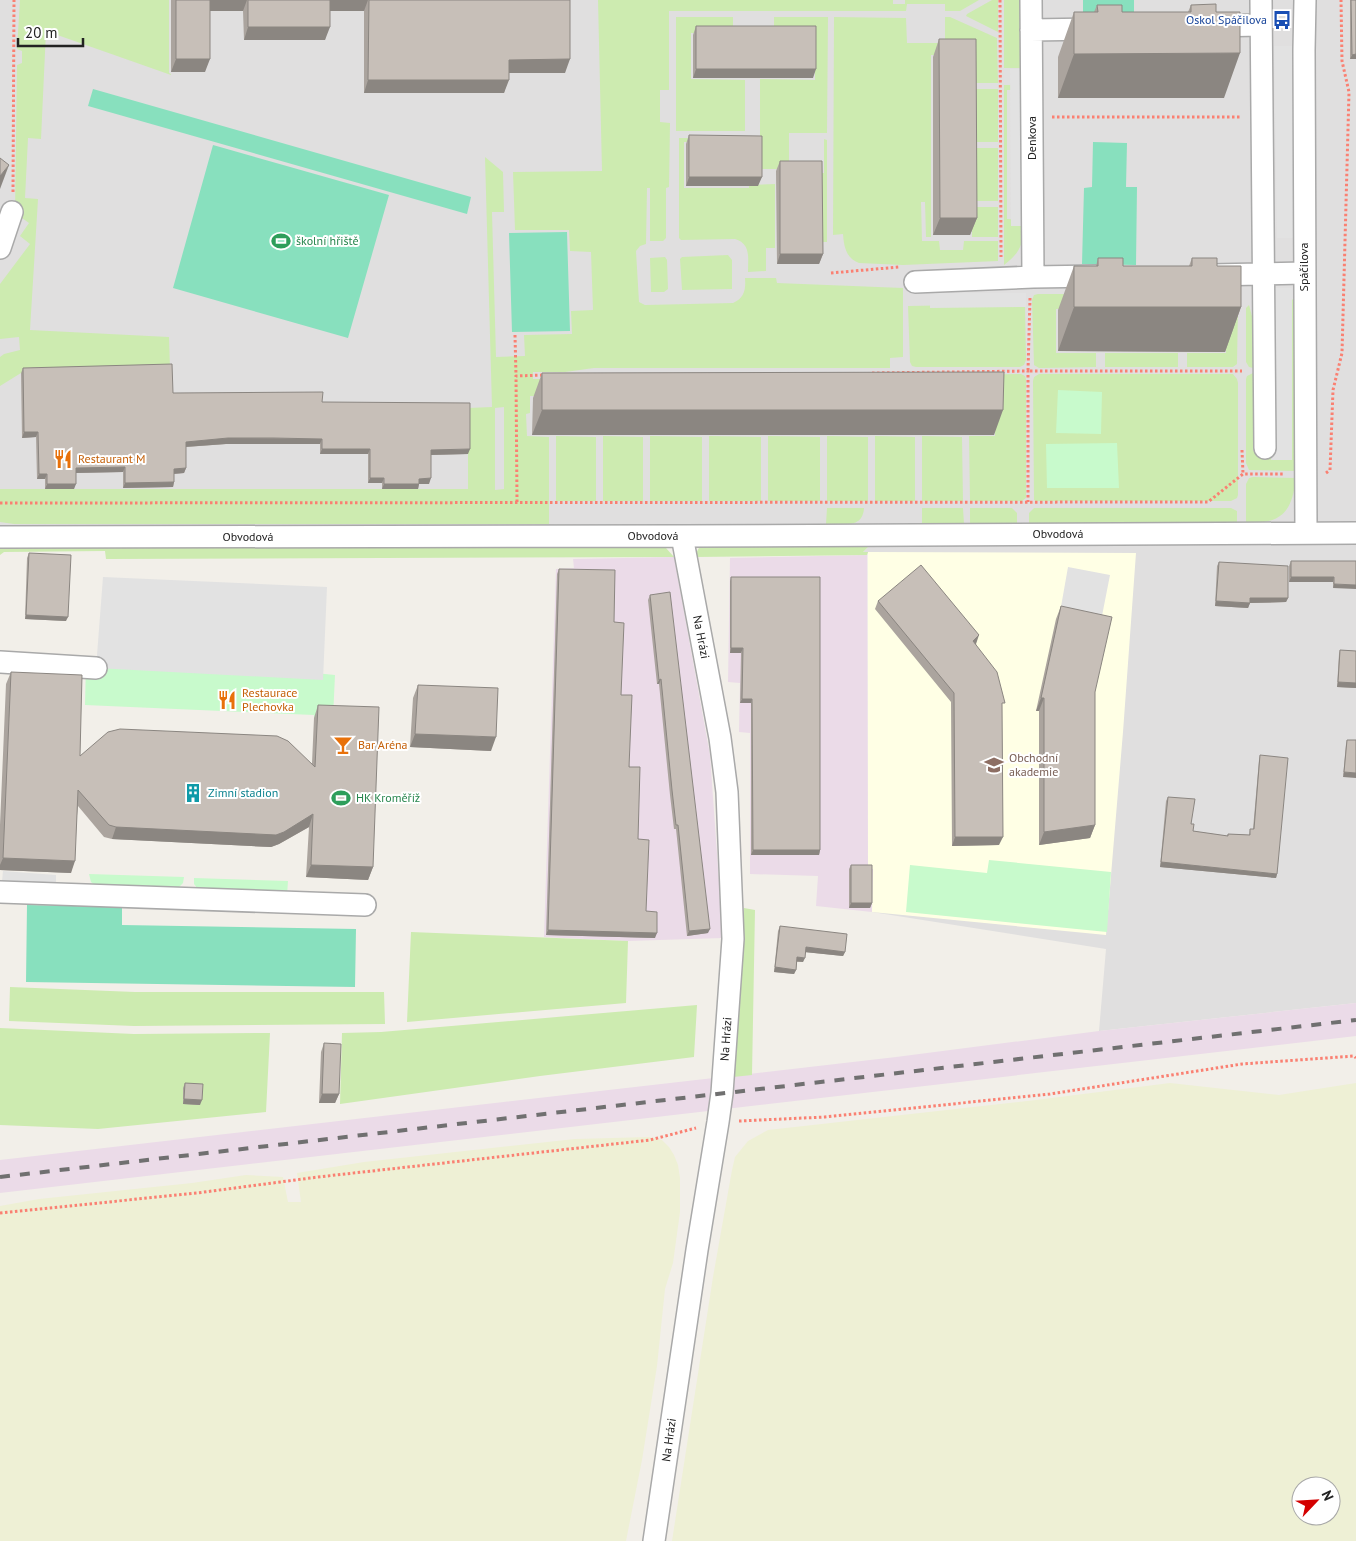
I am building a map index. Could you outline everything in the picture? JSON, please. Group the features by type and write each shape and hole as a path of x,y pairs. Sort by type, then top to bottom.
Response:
{"street":[{"name":"Denkova","path":"1031,0 1031,284"},
{"path":"1261,0 1265,448"},
{"name":"Spáčilova","path":"1305,0 1304,274 1306,534"},
{"path":"1193,27 1260,25"},
{"path":"1031,30 1117,28"},
{"path":"0,248 12,212"},
{"path":"909,274 1031,284 1122,276"},
{"path":"1192,276 1304,274"},
{"name":"Obvodová","path":"0,537 1356,533"},
{"name":"Na Hrázi","path":"654,1541 722,1093 733,939 728,792 720,738 682,536"},
{"path":"0,662 96,668"},
{"path":"0,892 365,904"}],"path":[{"path":"12,212 14,0"},
{"path":"1000,0 1001,264"},
{"path":"1330,470 1333,390 1342,353 1349,92 1342,61 1341,0"},
{"path":"1052,118 1242,117"},
{"path":"831,273 909,274"},
{"path":"1028,502 1028,371 1031,284"},
{"path":"516,335 517,502"},
{"path":"870,373 1242,371"},
{"path":"516,376 545,375"},
{"path":"0,503 1208,502 1243,474 1286,474"},
{"path":"0,1214 650,1140 718,1122 835,1116 1050,1094 1242,1064 1332,1056 1354,1056 1356,1058"}],"shaded area":[{"path":"0,0 1356,0 1356,1003 1099,1031 1106,949 872,912 873,869 868,868 868,553 863,552 869,546 0,547"},
{"path":"1274,46 1292,46 1295,238 1277,238"},
{"path":"1010,69 1026,69 1027,226 1011,226"},
{"path":"1271,288 1292,288 1292,460 1271,460"},
{"path":"930,293 1026,293 1026,307 930,308"},
{"name":"Obchodní akademie","path":"868,552 1136,553 1106,935 872,912 873,869 868,868"},
{"path":"867,555 868,868 873,869 872,912 816,906 818,876 750,874 750,733 739,732 740,683 728,682 730,558"},
{"path":"674,557 710,755 723,938 628,941 544,937 556,569 574,568 573,559"},
{"path":"1068,567 1110,575 1100,626 1059,618"},
{"path":"103,577 327,587 323,680 96,668"},
{"path":"3,871 56,875 56,894 1,892"},
{"path":"1356,1003 1356,1036 0,1193 0,1160 896,1057 1099,1031"},
{"path":"1170,1083 1279,1095 1356,1083 1356,1541 672,1541 713,1277 735,1157 748,1141 768,1130"},
{"path":"649,1137 662,1140 674,1155 680,1178 680,1212 673,1263 665,1289 657,1366 642,1460 626,1541 0,1541 0,1206 39,1199 192,1183 246,1175 283,1177 288,1202 301,1202 297,1173 364,1162 575,1139"}],"green space":[{"path":"20,0 169,0 169,73 171,75 46,31 41,139 28,138 25,198 38,199 30,330 169,337 170,369 21,373 0,386 0,357 4,354 20,350 19,337 0,339 0,284 30,244 20,236 29,223 15,213 17,65 22,63 22,51 17,49"},
{"path":"598,0 893,0 893,4 905,4 905,0 979,0 960,11 945,11 945,4 907,4 906,11 669,11 669,90 660,90 660,122 670,123 669,187 666,188 666,238 663,241 650,241 650,188 647,188 646,244 640,246 636,251 639,302 645,305 733,303 740,299 744,293 745,278 776,278 777,283 903,288 903,357 890,358 890,368 594,368 565,372 533,372 533,379 548,379 544,396 530,396 530,413 526,414 527,436 549,437 549,524 14,524 0,522 0,489 468,489 468,408 492,407 485,157 503,172 504,212 492,212 496,357 525,356 524,335 572,334 571,311 593,310 591,252 570,251 569,230 515,230 513,172 602,171","holes":["504,407 504,489 495,490 495,408"]},
{"path":"992,0 998,0 998,32 966,16"},
{"path":"1004,0 1023,0 1023,68 1004,68"},
{"path":"1083,0 1134,0 1134,12 1083,12"},
{"path":"676,17 733,17 733,33 691,33 691,79 745,80 745,131 676,131"},
{"path":"774,17 828,17 827,133 789,133 789,169 760,169 760,79 815,80 815,33 774,33"},
{"path":"834,17 906,18 907,43 945,43 945,17 950,17 997,38 998,83 972,83 972,55 931,55 931,237 926,237 925,202 921,202 922,241 939,241 940,250 963,250 964,241 998,241 998,261 903,265 859,263 846,252 843,234 833,235"},
{"path":"1004,85 1023,85 1022,90 1007,90 1007,219 1023,220 1019,250 1004,265"},
{"path":"93,89 471,197 467,214 88,106"},
{"path":"972,89 998,89 998,142 972,142"},
{"path":"679,138 726,138 726,142 684,142 684,188 749,188 749,185 775,184 775,248 766,248 766,271 748,272 748,252 744,244 735,239 681,240 679,238"},
{"path":"824,139 827,140 827,242 821,242 820,173 824,173"},
{"path":"1093,142 1127,143 1126,187 1137,187 1136,265 1082,264 1084,188 1092,187"},
{"name":"školní hřiště","path":"213,145 389,195 348,338 173,288"},
{"path":"972,148 998,148 998,201 972,201"},
{"path":"972,207 998,207 998,237 972,237"},
{"path":"567,232 570,331 512,332 509,233"},
{"path":"728,255 732,260 732,289 682,290 680,259 682,257"},
{"path":"665,257 667,260 668,289 664,292 651,292 650,258"},
{"path":"1073,294 1072,308 1056,309 1056,353 1096,353 1096,367 1039,368 1034,365 1032,300 1034,295"},
{"path":"1210,294 1238,306 1237,364 1233,367 1187,367 1187,353 1226,353 1226,308 1210,308"},
{"path":"1290,297 1295,305 1296,471 1249,470 1246,463 1246,379 1247,376 1253,373 1253,451 1289,452"},
{"path":"1025,304 1026,360 1024,365 1020,367 912,366 910,362 908,306"},
{"path":"1249,305 1253,320 1253,368 1249,367 1246,362 1246,308"},
{"path":"1105,353 1178,353 1178,367 1105,367"},
{"path":"1021,374 1026,379 1026,498 1022,501 970,501 969,436 995,436 995,395 967,375"},
{"path":"1039,374 1233,374 1238,383 1237,498 1231,501 1034,500 1033,381 1034,377"},
{"path":"1058,390 1102,392 1101,434 1056,433"},
{"path":"556,436 596,437 596,501 556,501"},
{"path":"603,436 643,437 643,501 603,501"},
{"path":"650,436 702,437 702,501 650,501"},
{"path":"709,436 761,437 761,501 709,501"},
{"path":"768,436 820,437 820,501 768,501"},
{"path":"827,436 868,437 868,501 827,501"},
{"path":"875,436 915,437 915,501 875,501"},
{"path":"922,436 962,437 963,501 922,501"},
{"path":"1117,443 1119,488 1047,488 1046,444"},
{"path":"1249,478 1296,478 1292,500 1283,514 1268,521 1246,523 1246,484"},
{"path":"827,508 864,508 863,515 856,522 851,524 826,524"},
{"path":"922,508 963,508 964,524 922,524"},
{"path":"970,508 1012,508 1017,513 1017,523 970,524"},
{"path":"1034,508 1231,508 1237,511 1237,524 1029,523 1029,513"},
{"path":"656,544 666,548 674,557 106,559 105,551 4,552 0,555 0,547"},
{"path":"700,546 869,546 863,552 868,552 867,555 694,557"},
{"path":"86,663 295,671 335,675 333,718 314,718 314,715 85,705"},
{"path":"989,860 1111,872 1107,932 906,912 910,865 987,873"},
{"path":"89,874 184,877 183,883 177,889 96,886 91,882"},
{"path":"194,878 288,881 287,895 198,889 194,884"},
{"path":"27,905 122,907 122,925 356,929 355,987 26,982"},
{"path":"744,908 755,910 752,1075 733,1077"},
{"path":"411,932 628,941 626,1003 407,1022"},
{"path":"10,987 135,992 384,992 385,1024 134,1026 9,1021"},
{"path":"697,1005 694,1057 340,1104 342,1033 381,1032"},
{"path":"0,1028 134,1034 270,1033 266,1112 98,1129 0,1125"}],"building":[{"path":"176,0 210,0 210,59 176,59"},
{"path":"248,0 330,0 330,27 248,27"},
{"path":"369,0 570,0 570,59 509,60 509,80 368,80"},
{"path":"1351,0 1356,0 1356,54 1352,55"},
{"path":"1216,4 1216,12 1240,12 1240,53 1074,54 1074,12 1098,12 1097,5 1122,5 1122,12 1191,12 1191,5"},
{"path":"696,26 816,26 816,69 696,69"},
{"path":"939,39 976,39 977,218 940,218"},
{"path":"689,135 762,136 762,177 689,177"},
{"path":"0,158 9,165 0,176"},
{"path":"780,161 822,161 823,254 780,254"},
{"path":"1098,258 1123,258 1123,266 1192,266 1192,258 1217,258 1217,266 1241,266 1241,307 1074,307 1074,266 1098,266"},
{"path":"172,364 173,393 323,392 322,402 470,403 470,449 431,450 431,478 419,479 419,484 384,484 384,478 370,478 370,449 322,449 322,439 228,438 186,442 186,468 174,469 174,482 125,483 125,467 76,468 76,484 47,484 47,474 39,474 38,432 24,432 23,368"},
{"path":"1004,372 1003,410 542,410 542,373"},
{"path":"29,553 71,555 68,617 26,615"},
{"path":"1291,561 1356,561 1356,585 1334,584 1334,577 1291,577"},
{"path":"1219,562 1288,566 1288,598 1250,598 1250,603 1216,601"},
{"path":"921,565 979,635 973,641 997,672 1005,703 1002,703 1003,837 955,837 954,693 878,601"},
{"path":"559,569 615,570 614,622 624,623 621,695 632,695 629,767 640,767 638,839 649,840 646,911 657,912 657,933 548,930"},
{"path":"731,577 820,577 820,850 753,850 752,699 742,699 743,648 731,648"},
{"path":"670,592 710,929 689,931 650,595"},
{"path":"1061,606 1112,617 1095,692 1095,825 1044,832 1044,698 1041,698"},
{"path":"1340,650 1356,651 1356,683 1338,682"},
{"path":"11,672 82,675 80,756 108,732 120,729 277,736 288,741 315,767 318,705 379,707 373,867 311,865 313,814 276,835 116,827 109,825 78,790 75,861 3,858"},
{"path":"418,685 498,688 496,737 415,734"},
{"path":"1347,740 1356,740 1356,773 1344,772"},
{"path":"1260,755 1288,758 1277,874 1161,862 1168,797 1195,799 1191,824 1194,824 1193,831 1228,836 1228,834 1250,835 1250,829 1254,829"},
{"path":"851,865 872,865 872,903 851,903"},
{"path":"780,926 847,934 845,952 806,947 805,958 797,957 796,970 775,967"},
{"path":"324,1043 341,1044 339,1094 322,1094"},
{"path":"185,1083 203,1084 202,1100 184,1099"}],"railway":[{"path":"0,1177 1356,1020"}],"place":[{"name":"Oskol Spáčilova","path":"1282,20"},
{"name":"školní hřiště","path":"281,241"},
{"name":"Restaurant M","path":"63,459"},
{"name":"Restaurace Plechovka","path":"227,700"},
{"name":"Bar Aréna","path":"343,745"},
{"name":"Obchodní akademie","path":"994,765"},
{"name":"Zimní stadion","path":"193,793"},
{"name":"HK Kroměříž","path":"341,798"}]}
